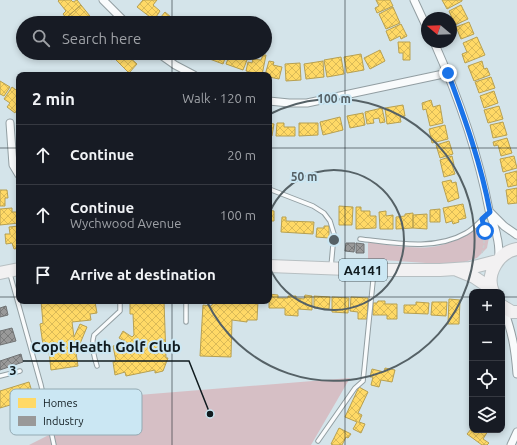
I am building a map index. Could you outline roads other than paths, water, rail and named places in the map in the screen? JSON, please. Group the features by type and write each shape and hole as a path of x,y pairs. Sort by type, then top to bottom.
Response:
{"main road":[{"name":"A4141","path":"272,266 374,270 456,270 478,266 498,260 507,252 517,249"},
{"name":"A4141","path":"493,289 491,279 498,260"},
{"name":"A4141","path":"456,270 474,277 490,289"},
{"path":"505,308 512,312 517,312"}],"street":[{"path":"103,0 119,16"},
{"path":"414,0 421,15"},
{"path":"437,48 448,73 466,122 485,187 497,236 498,260"},
{"path":"168,60 188,72"},
{"path":"272,101 307,103 448,73"},
{"path":"10,124 15,146 13,165 16,170"},
{"path":"490,212 504,226 517,235"},
{"path":"505,313 512,330 516,347 517,374"},
{"path":"511,445 517,432"}],"lane":[{"path":"272,190 313,206 324,213 330,221 334,234 331,268"},
{"path":"360,240 400,244 427,244 444,242 467,232 490,212"},
{"path":"318,441 355,388 363,381 374,270"},
{"path":"9,271 16,296"},
{"path":"18,304 42,389"},
{"path":"97,366 93,340 94,335 120,311 120,304"},
{"path":"186,304 186,322"},
{"path":"0,376 20,370"},
{"path":"52,435 54,445"}],"place":[{"name":"Copt Heath Golf Club","path":"210,414"}]}
